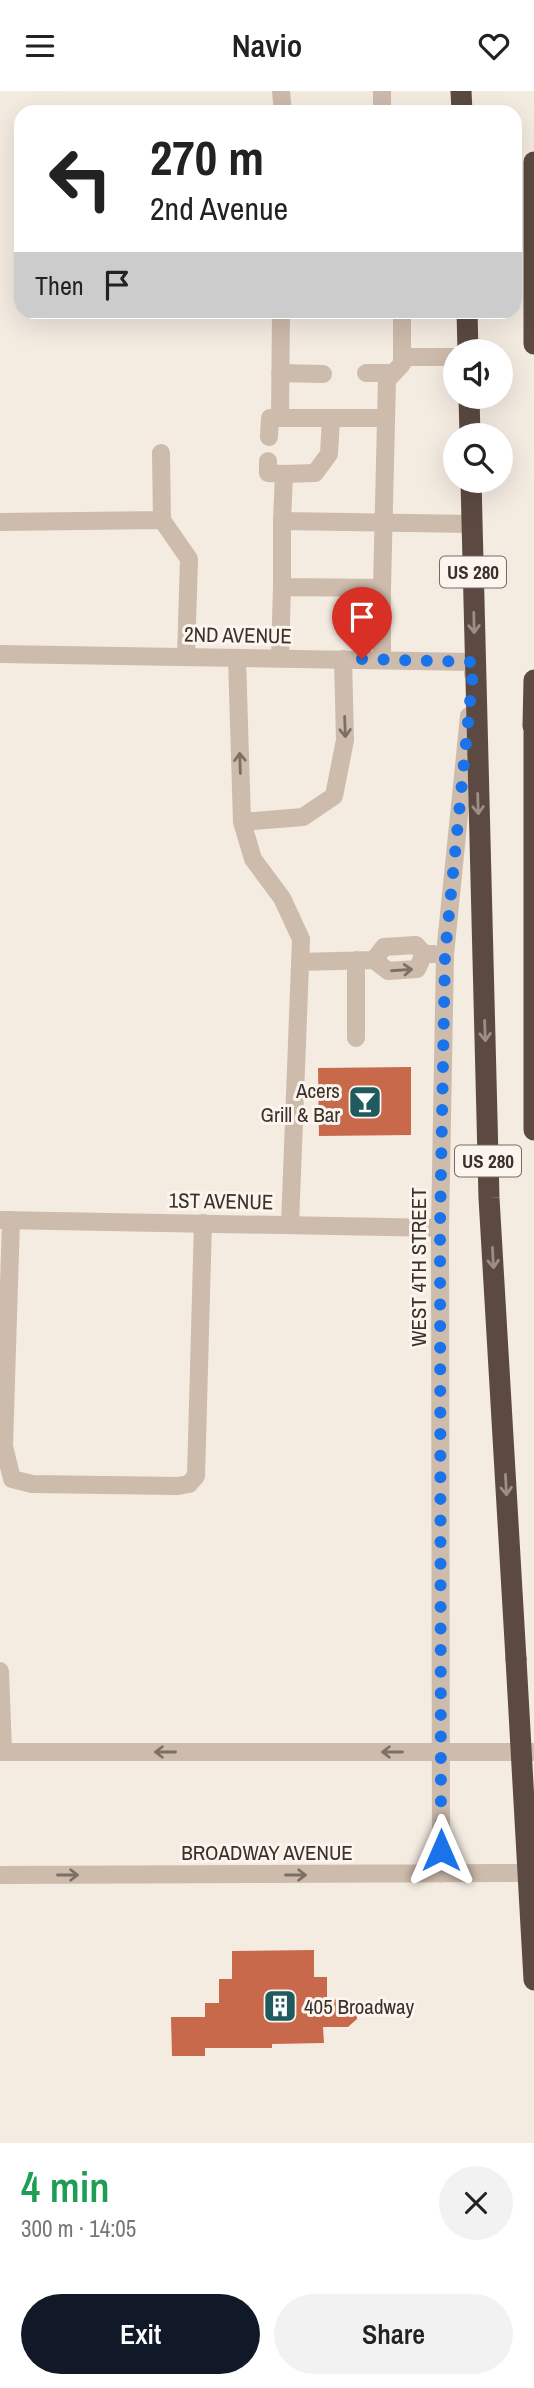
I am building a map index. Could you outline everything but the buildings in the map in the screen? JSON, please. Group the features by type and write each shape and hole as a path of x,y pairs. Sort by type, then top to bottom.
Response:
{"highway":[{"path":"534,162 534,344"},
{"path":"467,319 468,339"},
{"name":"US 280","path":"471,493 489,1198 534,1980"},
{"name":"US 280","path":"534,680 534,1130"}],"street":[{"path":"281,319 280,373 288,418 296,437"},
{"path":"382,659 387,380 398,365 401,319"},
{"path":"366,373 443,359"},
{"path":"280,373 323,374"},
{"path":"269,437 270,418 386,418"},
{"path":"268,461 268,473 291,470 314,473 330,454 331,418"},
{"path":"161,453 162,520 189,559 186,657"},
{"path":"280,658 282,521 291,470"},
{"path":"0,522 162,520"},
{"path":"282,521 472,524"},
{"path":"282,587 382,588"},
{"name":"2ND AVENUE","path":"0,655 474,662"},
{"path":"237,658 242,822 253,859 282,898 301,939 290,1225"},
{"path":"242,822 303,817 334,796 345,740 343,659"},
{"name":"WEST 4TH STREET","path":"441,1874 440,1228 445,954 474,662"},
{"path":"300,962 374,960 384,947 416,945 424,954 445,954"},
{"path":"356,960 356,1038"},
{"path":"6,1220 4,1446 12,1479 32,1484 178,1486 189,1484 195,1476 203,1223"},
{"name":"1ST AVENUE","path":"6,1220 440,1228"},
{"path":"0,1671 1,1752 534,1752"},
{"name":"BROADWAY AVENUE","path":"0,1875 534,1874"}],"place":[{"name":"Acers Grill & Bar","path":"365,1102"},
{"name":"405 Broadway","path":"280,2006"}],"route":[{"path":"362,659 474,662 445,954 440,1228 441,1850"}]}
